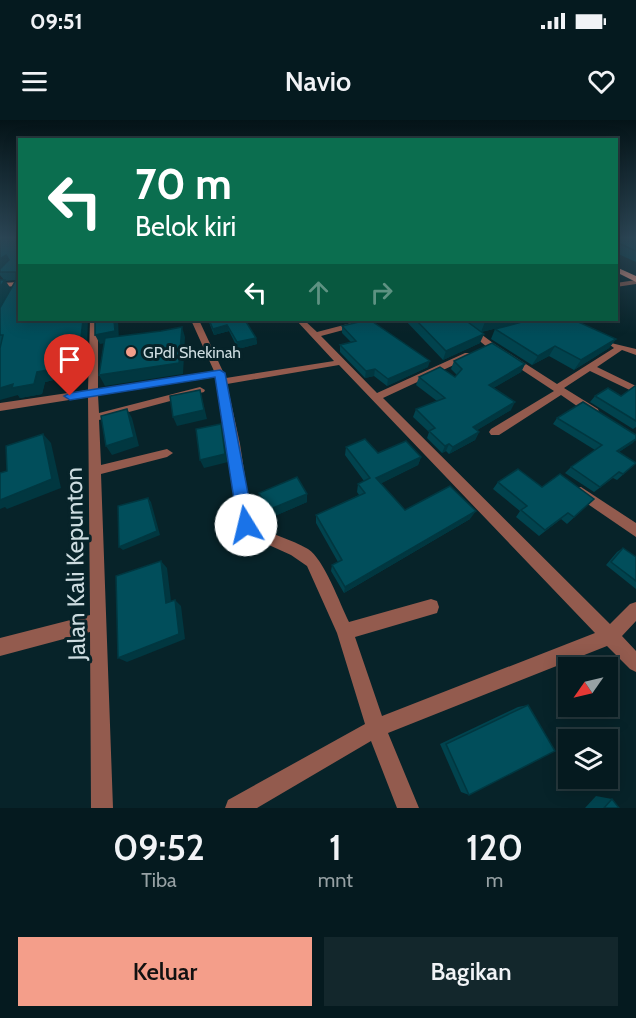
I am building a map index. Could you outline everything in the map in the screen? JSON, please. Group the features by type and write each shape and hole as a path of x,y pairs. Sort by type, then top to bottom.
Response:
{"main road":[{"path":"618,270 636,280"},
{"path":"0,285 18,284"}],"street":[{"path":"621,284 636,280"},
{"path":"14,292 18,286"},
{"name":"Jalan Kali Kepunton","path":"94,321 93,393 102,808"},
{"path":"195,321 221,378 246,525 255,534 303,551 312,561 345,632 376,728 408,808"},
{"path":"301,321 636,663"},
{"path":"315,335 366,321"},
{"path":"460,321 484,336 490,345 607,419"},
{"path":"600,338 620,348 636,352"},
{"path":"376,397 490,345"},
{"path":"495,432 620,348"},
{"path":"0,408 93,393 342,362"},
{"path":"590,367 636,390"},
{"path":"94,418 200,390"},
{"path":"96,471 167,453"},
{"path":"570,484 636,531"},
{"path":"345,632 431,608"},
{"path":"236,808 376,728 610,636 636,610"},
{"path":"0,647 99,621"}],"building":[{"path":"0,270 18,270 18,321 83,321 81,337 69,340 65,367 37,372 34,384 12,388 13,384 0,388 0,348 3,335 0,335 0,308 16,280 16,272 0,272"},
{"path":"95,321 114,321 115,331 95,335"},
{"path":"209,321 246,321 256,338 237,342 227,325 213,329"},
{"path":"371,321 430,361 388,379 375,369 366,371 340,345 356,341 342,326"},
{"path":"417,321 466,321 484,334 446,351"},
{"path":"576,321 616,339 581,360 555,346 538,356 495,329 522,322"},
{"path":"182,327 179,363 99,375 105,338"},
{"path":"492,343 525,364 489,385 515,402 473,427 479,432 453,447 449,444 445,446 429,431 435,428 416,409 445,398 419,377 440,367 455,377 462,369 454,361"},
{"path":"635,386 636,421 595,396 608,388 621,396"},
{"path":"200,390 204,410 173,417 170,396"},
{"path":"583,402 636,435 636,439 617,451 636,463 623,474 619,472 600,487 571,467 602,445 557,418"},
{"path":"127,409 134,437 106,446 101,416"},
{"path":"221,424 225,454 200,460 196,429"},
{"path":"43,434 52,479 0,500 0,473 7,471 6,446"},
{"path":"365,439 378,453 406,441 421,457 376,478 405,510 450,486 476,511 345,587 332,565 342,560 316,515 365,493 358,484 370,478 346,447"},
{"path":"518,469 542,487 560,474 594,499 574,517 568,513 545,530 521,510 527,506 498,482"},
{"path":"297,477 307,494 268,510 259,493"},
{"path":"148,498 157,531 119,547 118,506"},
{"path":"623,548 636,557 636,581 611,562"},
{"path":"161,561 166,603 175,600 179,634 118,658 116,576"},
{"path":"528,705 555,751 469,795 446,744"},
{"path":"612,799 619,808 604,808"}],"place":[{"name":"GPdI Shekinah","path":"131,352"}],"route":[{"path":"70,396 220,373 234,444 246,525"}]}
